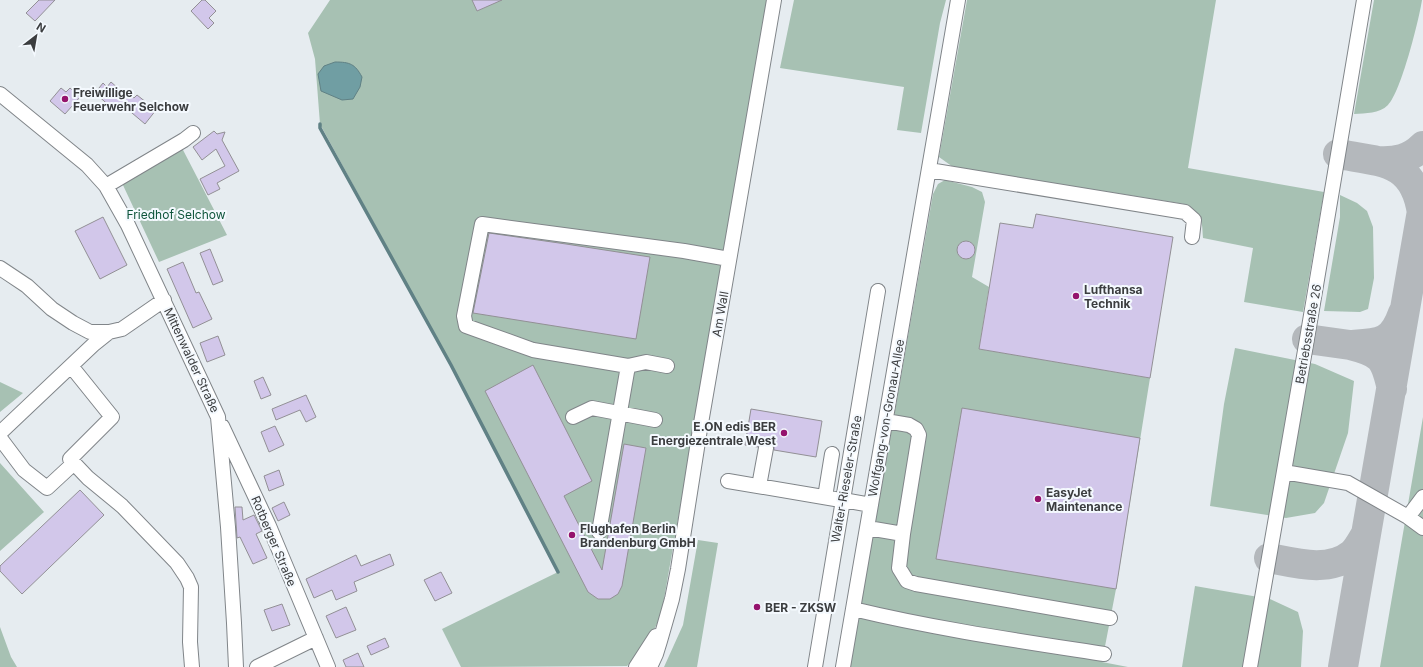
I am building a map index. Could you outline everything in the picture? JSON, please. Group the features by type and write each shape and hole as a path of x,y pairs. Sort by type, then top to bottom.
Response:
{"street":[{"name":"Am Wall","path":"650,667 656,654 672,599 678,570 698,437 774,0"},
{"name":"Wolfgang-von-Gronau-Allee","path":"843,667 958,0"},
{"name":"Betriebsstraße 26","path":"1250,667 1364,0"},
{"name":"Mittenwalder Straße","path":"0,94 87,165 106,186 128,225 218,417 228,527 236,667"},
{"path":"106,186 193,133"},
{"path":"929,170 1185,212 1194,220 1192,236"},
{"path":"667,366 646,362 628,366 533,350 466,326 464,316 482,224 684,251 729,259"},
{"path":"0,268 27,286 52,309 90,332 109,332 122,329 164,300"},
{"name":"Walter-Rieseler-Straße","path":"815,667 834,499 878,291"},
{"path":"0,433 109,332"},
{"path":"71,366 112,417 70,459 88,478 122,506 177,563 187,578 191,587 190,642 192,667"},
{"path":"599,532 628,366"},
{"path":"572,416 592,408 655,420"},
{"name":"Rotberger Straße","path":"218,417 269,526 328,667"},
{"path":"886,421 909,425 916,429 919,436 899,568 907,581 916,584 1110,618"},
{"path":"0,438 24,470 47,488 74,463"},
{"path":"759,486 766,448"},
{"path":"832,454 834,499"},
{"path":"1284,472 1348,483 1408,517 1423,528"},
{"path":"728,481 871,505"},
{"path":"1408,517 1423,497"},
{"path":"868,528 903,534"},
{"path":"853,609 902,621 1104,654"},
{"name":"Am Wall","path":"636,667 654,638 663,628"},
{"path":"257,667 316,638"}],"green space":[{"path":"330,0 769,0 661,616 644,649 627,666 461,667 442,629 558,572 451,365 320,124 315,59 308,33"},
{"path":"794,0 946,0 940,23 921,133 897,130 904,87 780,68"},
{"path":"967,0 1216,0 1188,168 1324,192 1303,312 1244,302 1253,248 1203,238 1201,221 1198,214 1184,204 953,167 939,157"},
{"path":"1374,0 1422,0 1409,55 1393,98 1388,105 1381,110 1354,114"},
{"name":"Friedhof Selchow","path":"182,148 227,235 159,262 122,183"},
{"path":"945,180 972,187 982,192 985,202 972,277 989,287 979,349 1150,378 1116,589 1102,662 1128,667 850,667 933,194 938,184"},
{"path":"1340,195 1357,203 1367,211 1373,227 1374,278 1368,309 1360,312 1324,311 1340,217"},
{"path":"1235,348 1315,364 1354,381 1348,433 1324,503 1315,513 1286,518 1210,506 1224,404"},
{"path":"0,382 23,393 0,412"},
{"path":"1423,417 1423,667 1380,667"},
{"path":"0,463 44,512 0,551"},
{"path":"698,540 718,543 697,667 664,667 683,625"},
{"path":"1195,586 1270,599 1298,612 1303,631 1301,667 1182,667"},
{"path":"0,627 11,657 17,667 0,667"}],"water":[{"path":"335,62 348,63 352,65 357,69 362,77 360,87 353,99 342,100 321,91 318,74 324,66"}],"building":[{"path":"39,0 55,0 35,21 26,13"},
{"path":"202,0 205,0 216,11 209,18 214,23 208,29 191,11"},
{"path":"472,0 502,0 477,11"},
{"path":"111,82 128,97 130,95 134,98 137,95 156,110 145,124 119,102 113,109 95,93 103,83 107,87"},
{"name":"Freiwillige Feuerwehr Selchow","path":"61,88 66,92 70,88 80,97 65,114 50,101"},
{"path":"214,131 217,134 225,132 222,140 239,171 217,183 220,189 208,195 200,179 225,166 216,149 202,160 193,147"},
{"name":"Lufthansa Technik","path":"1036,214 1173,237 1150,378 979,349 1000,223 1033,228"},
{"path":"103,217 127,265 100,279 75,231"},
{"path":"489,233 650,257 636,339 473,313"},
{"path":"962,241 970,241 975,246 973,257 970,259 962,259 957,254 957,246"},
{"path":"210,249 223,281 213,285 200,253"},
{"path":"183,262 196,293 199,292 212,319 193,328 167,269"},
{"path":"218,336 225,355 207,362 200,343"},
{"path":"533,365 592,481 564,496 602,570 624,444 646,448 622,586 618,594 610,599 598,599 588,592 485,391"},
{"path":"263,377 271,395 261,399 254,381"},
{"path":"306,395 316,417 306,422 300,410 276,420 272,409"},
{"name":"EasyJet Maintenance","path":"962,408 1140,438 1116,589 936,559"},
{"name":"E.ON edis BER Energiezentrale West","path":"751,409 822,421 816,457 774,450 772,442 767,440 760,442 758,447 745,445"},
{"path":"275,426 284,445 269,452 261,432"},
{"path":"279,470 284,485 269,491 264,476"},
{"path":"80,490 104,515 22,594 0,571 0,566"},
{"path":"284,502 290,515 278,521 272,508"},
{"path":"235,507 242,507 243,520 254,515 262,531 256,534 267,558 253,564 240,537 237,538"},
{"path":"390,554 394,565 354,582 357,591 336,600 332,590 314,598 306,579 356,555 361,566"},
{"path":"441,572 452,593 435,601 424,580"},
{"path":"282,604 290,625 272,631 264,610"},
{"path":"346,607 356,630 336,638 326,616"},
{"path":"385,638 389,647 371,655 367,646"},
{"path":"358,653 364,667 346,667 343,660"}],"waterway":[{"path":"320,124 320,128 451,365 558,572"}],"taxiway":[{"path":"1378,161 1402,159 1413,154 1423,146"},
{"path":"1338,154 1382,162 1404,173 1412,183 1418,196 1422,213"},
{"path":"1343,667 1423,205"},
{"path":"1392,389 1387,370 1380,358 1376,354 1350,345 1369,344 1384,340 1394,331 1403,313"},
{"path":"1307,339 1350,345"},
{"path":"1269,558 1312,565 1333,563 1343,560 1352,554 1366,534"}],"place":[{"name":"Freiwillige Feuerwehr Selchow","path":"65,99"},
{"name":"Lufthansa Technik","path":"1076,296"},
{"name":"E.ON edis BER Energiezentrale West","path":"784,433"},
{"name":"EasyJet Maintenance","path":"1038,499"},
{"name":"Flughafen Berlin Brandenburg GmbH","path":"572,535"},
{"name":"BER - ZKSW","path":"757,607"}]}
